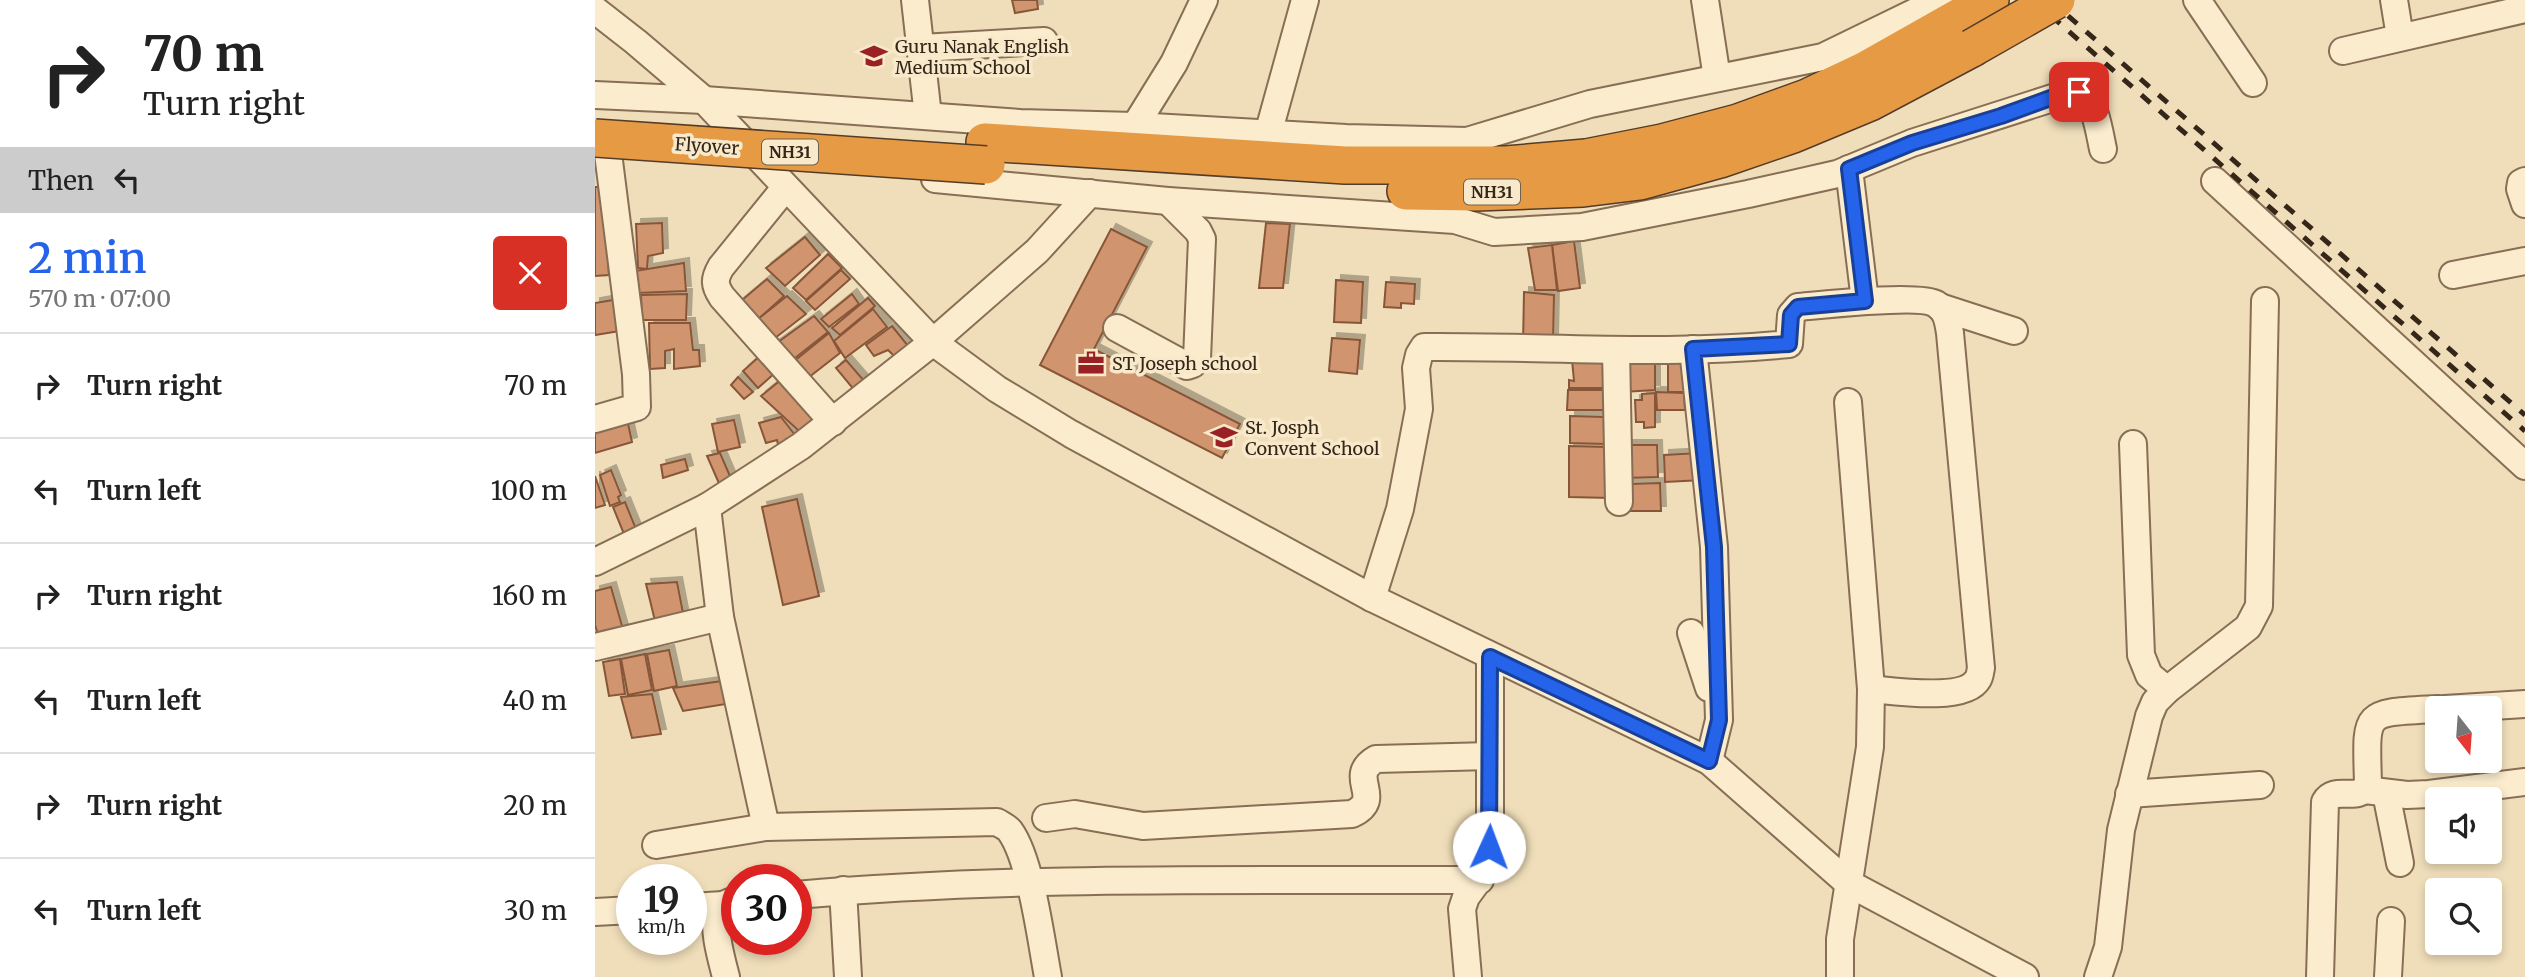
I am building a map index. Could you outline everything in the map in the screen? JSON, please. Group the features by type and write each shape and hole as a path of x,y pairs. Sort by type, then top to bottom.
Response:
{"highway":[{"name":"NH31","path":"985,154 1345,165 1506,165 1586,158 1738,123 1807,98 1909,47 1990,0"},
{"name":"NH31","path":"985,154 1354,190 1476,192 1583,188 1640,181 1720,159 1793,134 1870,102 2056,0"},
{"name":"Flyover","path":"595,116 672,119 985,154"},
{"name":"Flyover","path":"599,148 985,154"}],"street":[{"path":"915,0 929,116"},
{"path":"1135,126 1174,63 1204,0"},
{"path":"1268,134 1305,0"},
{"path":"1705,0 1717,78"},
{"path":"595,94 1020,123 1468,141 1590,104 1823,57 1940,0"},
{"path":"2197,0 2253,83"},
{"path":"2394,0 2400,37"},
{"path":"2343,51 2525,9"},
{"path":"595,10 704,100 933,342 997,389 1071,434 1372,598 1709,761 1848,883 2025,977"},
{"path":"921,48 1044,41"},
{"path":"595,419 637,407 636,374 599,148 1168,201 1455,220 1494,232 1582,227 1748,194 1849,169 1912,143 2056,96 2079,92 2087,97 2093,108 2103,149"},
{"path":"1849,169 1865,301"},
{"path":"2215,181 2525,466"},
{"path":"2525,181 2520,188 2525,204"},
{"path":"785,188 721,267 715,278 716,288 832,422"},
{"path":"595,562 707,507 801,446 933,342 1037,251 1090,193"},
{"path":"1117,328 1187,366 1197,359 1202,239 1198,231 1168,201"},
{"path":"2453,275 2525,261"},
{"path":"1372,598 1400,509 1419,409 1416,368 1424,347 1616,350 1789,344 1791,315 1798,307 1865,301 1932,302 2014,331"},
{"path":"2098,977 2108,947 2121,830 2149,716 2155,702 2248,627 2259,606 2265,301"},
{"path":"1871,689 1949,694 1969,687 1978,679 1981,668 1950,332 1946,314 1940,307"},
{"path":"1693,349 1714,547 1719,720 1709,761"},
{"path":"1616,350 1619,502"},
{"path":"1840,977 1840,939 1870,747 1871,689 1848,402"},
{"path":"2133,444 2141,655 2149,675 2167,690"},
{"path":"707,507 720,617 767,827"},
{"path":"595,647 720,617"},
{"path":"1691,633 1719,720"},
{"path":"1468,977 1462,909 1466,897 1488,867 1490,657"},
{"path":"2503,705 2525,704"},
{"path":"2400,863 2375,792 2368,784 2366,731 2370,720 2381,714 2425,710"},
{"path":"1046,818 1076,814 1143,826 1352,814 1363,809 1367,800 1363,772 1367,764 1375,759 1490,756"},
{"path":"2320,977 2325,802 2328,796 2375,792 2428,794 2525,782"},
{"path":"2129,794 2260,785"},
{"path":"656,845 767,827 997,822 1009,828 1029,881 1048,977"},
{"path":"812,893 1029,881 1481,880"},
{"path":"843,890 848,977"},
{"path":"721,910 717,913 717,924 726,977"},
{"path":"595,912 616,911"},
{"path":"2388,977 2391,922"}],"building":[{"path":"1012,0 1037,0 1038,9 1015,13"},
{"path":"595,187 603,187 609,275 595,276"},
{"path":"662,223 663,253 648,256 647,269 638,268 636,224"},
{"path":"1266,223 1290,224 1283,288 1259,288"},
{"path":"1111,229 1147,247 1094,349 1240,424 1222,458 1040,365"},
{"path":"805,237 820,255 785,286 766,268"},
{"path":"1574,241 1580,288 1558,291 1552,245"},
{"path":"1552,245 1557,290 1535,290 1528,248"},
{"path":"828,254 842,268 806,300 793,288"},
{"path":"684,263 686,291 637,293 635,271"},
{"path":"841,270 850,279 815,310 806,301"},
{"path":"767,279 784,296 753,324 735,306"},
{"path":"1336,280 1363,282 1361,323 1334,322"},
{"path":"1386,282 1415,284 1414,304 1401,303 1401,308 1384,307"},
{"path":"1524,292 1554,295 1553,342 1523,345"},
{"path":"687,294 686,320 642,320 641,295"},
{"path":"852,294 859,304 829,327 821,319"},
{"path":"787,296 806,314 770,342 753,323"},
{"path":"868,298 875,306 840,335 832,328"},
{"path":"613,300 620,331 595,335 595,303"},
{"path":"873,309 887,327 845,358 834,341"},
{"path":"814,316 828,332 790,362 774,345"},
{"path":"649,323 690,323 693,350 699,350 700,366 674,369 674,349 665,351 665,368 650,369"},
{"path":"892,326 909,347 896,358 888,350 874,356 866,345"},
{"path":"829,333 840,353 808,378 793,362"},
{"path":"1332,338 1360,340 1357,374 1329,371"},
{"path":"761,355 776,372 758,388 743,371"},
{"path":"1655,358 1655,390 1623,392 1623,360"},
{"path":"1668,359 1690,359 1690,392 1668,392"},
{"path":"846,360 866,383 855,391 836,368"},
{"path":"1572,360 1609,361 1608,388 1569,388 1569,380 1574,381"},
{"path":"738,377 753,392 744,399 731,385"},
{"path":"782,379 815,418 799,431 761,396"},
{"path":"1568,390 1609,390 1609,410 1567,410"},
{"path":"1656,392 1684,393 1685,410 1657,410"},
{"path":"1655,393 1655,427 1644,428 1644,422 1636,422 1635,400 1642,400 1642,394"},
{"path":"1570,416 1606,417 1606,444 1570,443"},
{"path":"781,417 795,435 786,439 789,450 780,453 777,440 766,443 759,423"},
{"path":"627,419 632,442 595,453 595,427"},
{"path":"734,420 740,447 718,452 712,424"},
{"path":"1624,445 1657,445 1658,477 1625,478"},
{"path":"1569,446 1607,447 1611,498 1569,497"},
{"path":"720,453 733,483 721,488 707,456"},
{"path":"1699,453 1703,480 1665,482 1664,455"},
{"path":"685,459 688,470 663,478 661,465"},
{"path":"611,470 621,495 618,497 620,502 610,506 600,475"},
{"path":"595,476 605,505 595,508"},
{"path":"1660,483 1661,511 1629,511 1629,484"},
{"path":"797,499 819,596 783,605 762,507"},
{"path":"625,502 638,534 626,539 613,507"},
{"path":"677,582 684,618 655,621 646,584"},
{"path":"611,587 624,633 600,641 595,625 595,591"},
{"path":"669,650 677,686 654,691 647,654"},
{"path":"645,654 652,690 628,695 621,659"},
{"path":"620,659 625,694 609,696 603,662"},
{"path":"722,681 726,704 683,711 673,688"},
{"path":"652,694 661,734 632,738 621,697"}],"railway":[{"path":"2033,0 2525,431"},
{"path":"2050,0 2525,415"}],"place":[{"name":"Guru Nanak English Medium School","path":"874,56"},
{"name":"ST Joseph school","path":"1091,363"},
{"name":"St. Josph Convent School","path":"1224,437"}],"route":[{"path":"1489,847 1490,657 1709,761 1719,720 1714,547 1693,349 1789,344 1791,315 1798,307 1865,301 1849,169 1912,143 2056,96 2079,92"}]}
